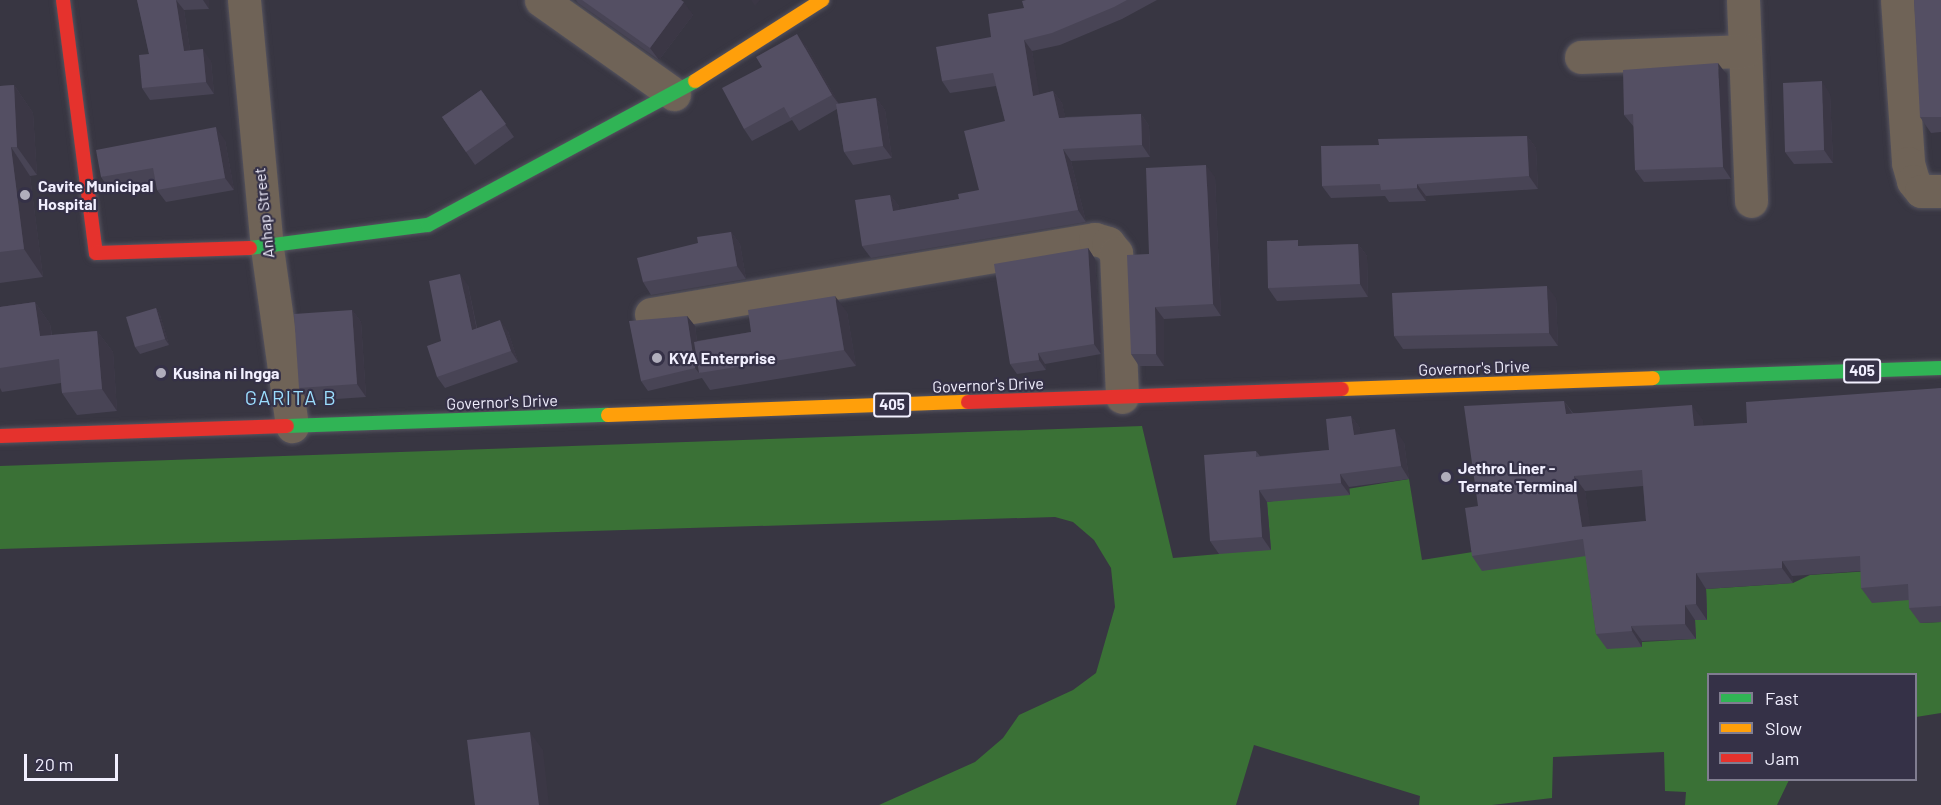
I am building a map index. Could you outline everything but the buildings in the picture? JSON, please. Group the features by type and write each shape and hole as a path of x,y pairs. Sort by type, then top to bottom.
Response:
{"main road":[{"path":"63,0 96,253 267,248 428,225 674,94 822,0"},
{"name":"Governor's Drive","path":"0,436 1941,369"}],"street":[{"name":"Anhap Street","path":"244,0 267,248 292,426"},
{"path":"541,0 674,94"},
{"path":"1743,0 1751,201"},
{"path":"1897,0 1908,163 1913,181 1921,191 1941,190"},
{"path":"1581,57 1745,51"},
{"path":"651,314 1095,239 1108,243 1116,253 1122,397"}],"green space":[{"path":"1142,426 1173,558 1219,554 1267,502 1409,479 1422,560 1479,551 1594,555 1642,647 1642,642 1695,639 1695,620 1707,619 1706,589 1793,583 1810,575 1870,571 1919,599 1920,623 1941,622 1941,713 1917,717 1917,673 1707,673 1707,781 1789,781 1777,805 1685,805 1686,792 1665,791 1664,752 1553,757 1552,798 1492,805 1419,805 1420,796 1254,745 1236,805 879,805 975,762 1003,738 1019,715 1073,690 1096,673 1115,607 1111,568 1094,540 1073,522 1055,517 0,549 0,466"}],"traffic: fast":[{"path":"250,248 428,225 695,81"},
{"path":"1653,378 1941,368"},
{"path":"287,426 608,415"}],"traffic: slow":[{"path":"695,81 822,0"},
{"path":"1342,389 1653,378"},
{"path":"608,415 968,402"}],"traffic: jam":[{"path":"63,0 96,253 250,248"},
{"path":"968,402 1342,389"},
{"path":"0,436 287,426"}],"place":[{"name":"Cavite Municipal Hospital","path":"25,195"},
{"name":"KYA Enterprise","path":"657,358"},
{"name":"Kusina ni Ingga","path":"161,373"},
{"name":"Jethro Liner - Ternate Terminal","path":"1446,477"}],"district":[{"name":"GARITA B","path":"291,397"}]}
